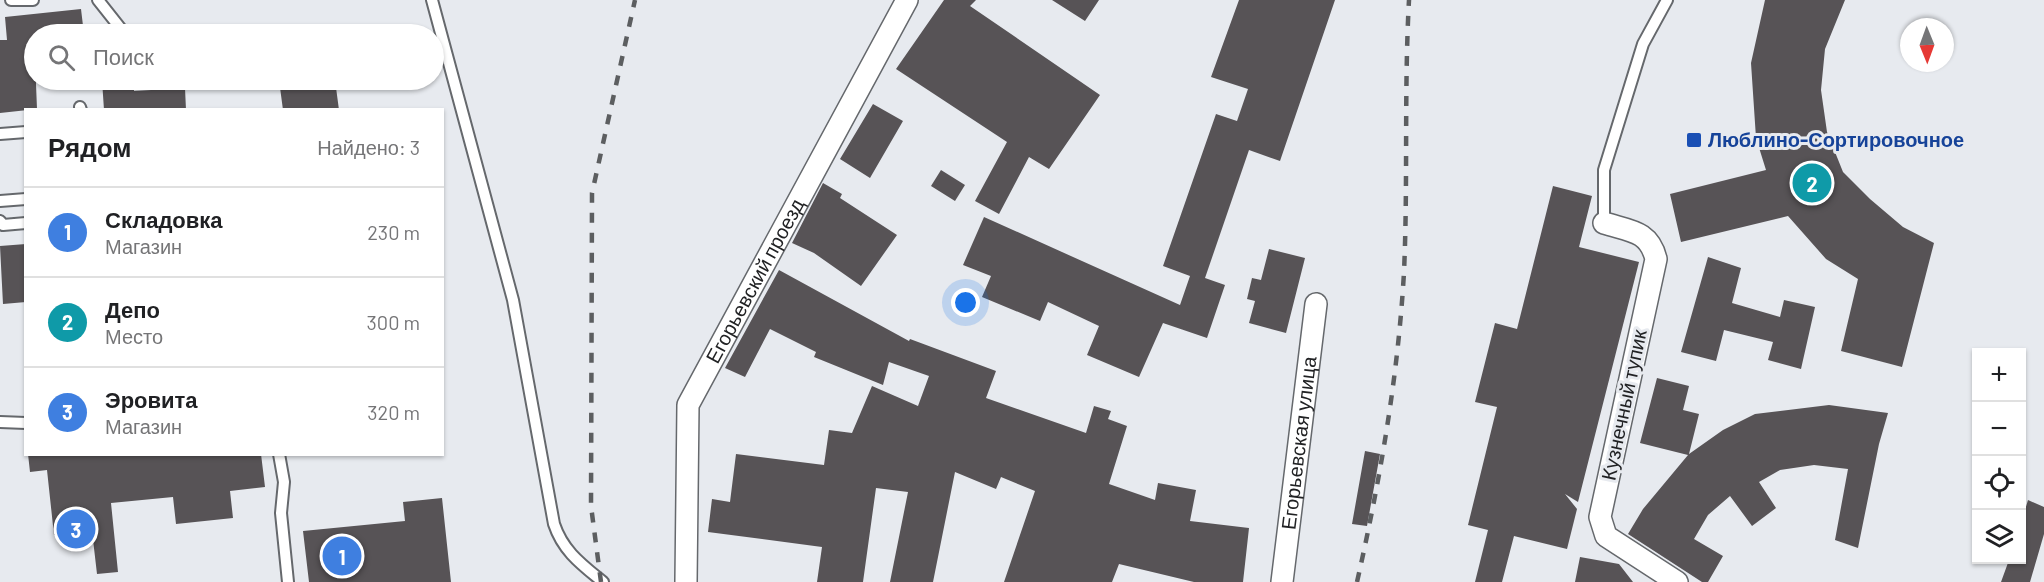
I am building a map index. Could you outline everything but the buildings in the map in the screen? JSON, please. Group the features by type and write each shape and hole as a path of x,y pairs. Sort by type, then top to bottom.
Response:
{"street":[{"name":"Егорьевский проезд","path":"686,582 688,405 907,0"},
{"name":"Кузнечный тупик","path":"1604,223 1641,234 1652,243 1656,259 1600,517 1606,536 1677,582"},
{"name":"Егорьевская улица","path":"1282,582 1316,304"}],"lane":[{"path":"10,0 33,0"},
{"path":"98,0 117,24"},
{"path":"432,0 438,24"},
{"path":"1604,223 1604,170 1643,44 1667,0"},
{"path":"444,44 513,300 554,524 560,541 570,556 603,582"},
{"path":"0,134 24,132"},
{"path":"0,201 24,199"},
{"path":"0,221 3,225 24,223"},
{"path":"0,422 24,423"},
{"path":"279,456 284,482 281,513 288,582"}],"railway":[{"path":"601,582 591,506 592,193 635,0"},
{"path":"1357,582 1387,428 1401,311 1405,238 1409,0"}],"place":[{"name":"Люблино-Сортировочное","path":"1694,140"},
{"name":"Депо","path":"1812,183"},
{"name":"Эровита","path":"76,529"},
{"name":"Складовка","path":"342,556"}]}
